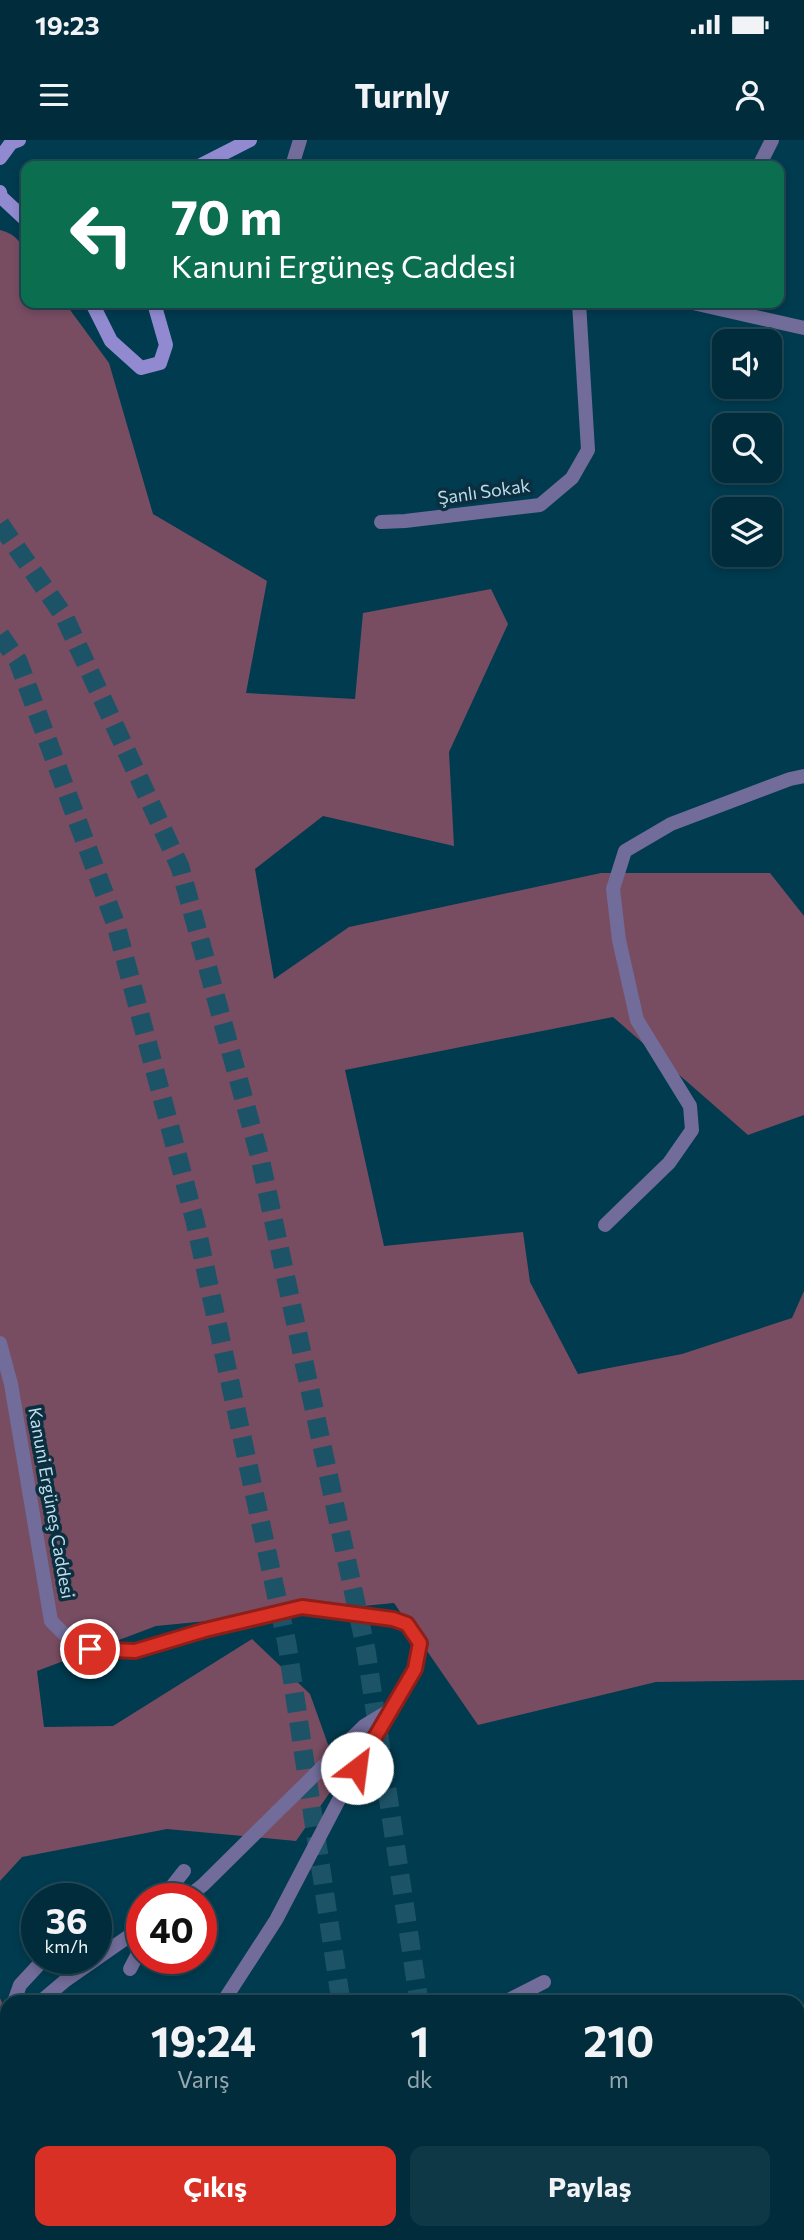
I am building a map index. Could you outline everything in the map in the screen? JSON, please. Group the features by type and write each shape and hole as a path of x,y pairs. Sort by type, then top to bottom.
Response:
{"main road":[{"path":"0,158 11,143 19,140"},
{"path":"209,161 250,140"},
{"path":"0,192 1,197 21,215"},
{"path":"94,308 111,341 141,368 160,363 166,345 155,308"}],"street":[{"path":"293,161 299,140"},
{"path":"762,161 772,140"},
{"name":"Şanlı Sokak","path":"381,522 540,505 572,478 588,450 579,308"},
{"path":"715,308 804,328"},
{"path":"606,1225 668,1163 692,1130 690,1106 637,1020 620,940 614,889 625,851 671,824 804,776"},
{"name":"Kanuni Ergüneş Caddesi","path":"0,1343 11,1384 51,1621 66,1636 90,1649 135,1651 205,1630 302,1607 393,1619 407,1624 420,1643 415,1669 345,1788 276,1920 228,1995"},
{"path":"205,1883 363,1726 392,1709"},
{"path":"175,1883 184,1871"},
{"path":"48,1995 126,1938"},
{"path":"16,1995 20,1985 30,1974"},
{"path":"519,1995 544,1982"}],"shaded area":[{"path":"0,230 21,244 21,308 69,308 109,363 153,514 267,581 246,693 355,699 363,613 491,589 508,624 449,752 454,846 323,816 255,869 274,979 349,927 601,873 770,873 804,916 804,1115 748,1135 613,1017 345,1070 384,1246 523,1232 530,1282 578,1374 682,1354 792,1318 804,1291 804,1680 656,1682 478,1725 394,1603 156,1626 37,1671 44,1727 113,1726 252,1639 310,1694 340,1778 296,1841 167,1829 22,1857 0,1881"}],"tunnel":[{"path":"0,524 64,616 180,867 260,1158 366,1650 418,1995"},
{"path":"0,635 18,661 116,925 195,1221 287,1644 340,1995"}],"route":[{"path":"90,1649 135,1651 205,1630 302,1607 393,1619 407,1624 420,1643 415,1669 357,1768"}]}
